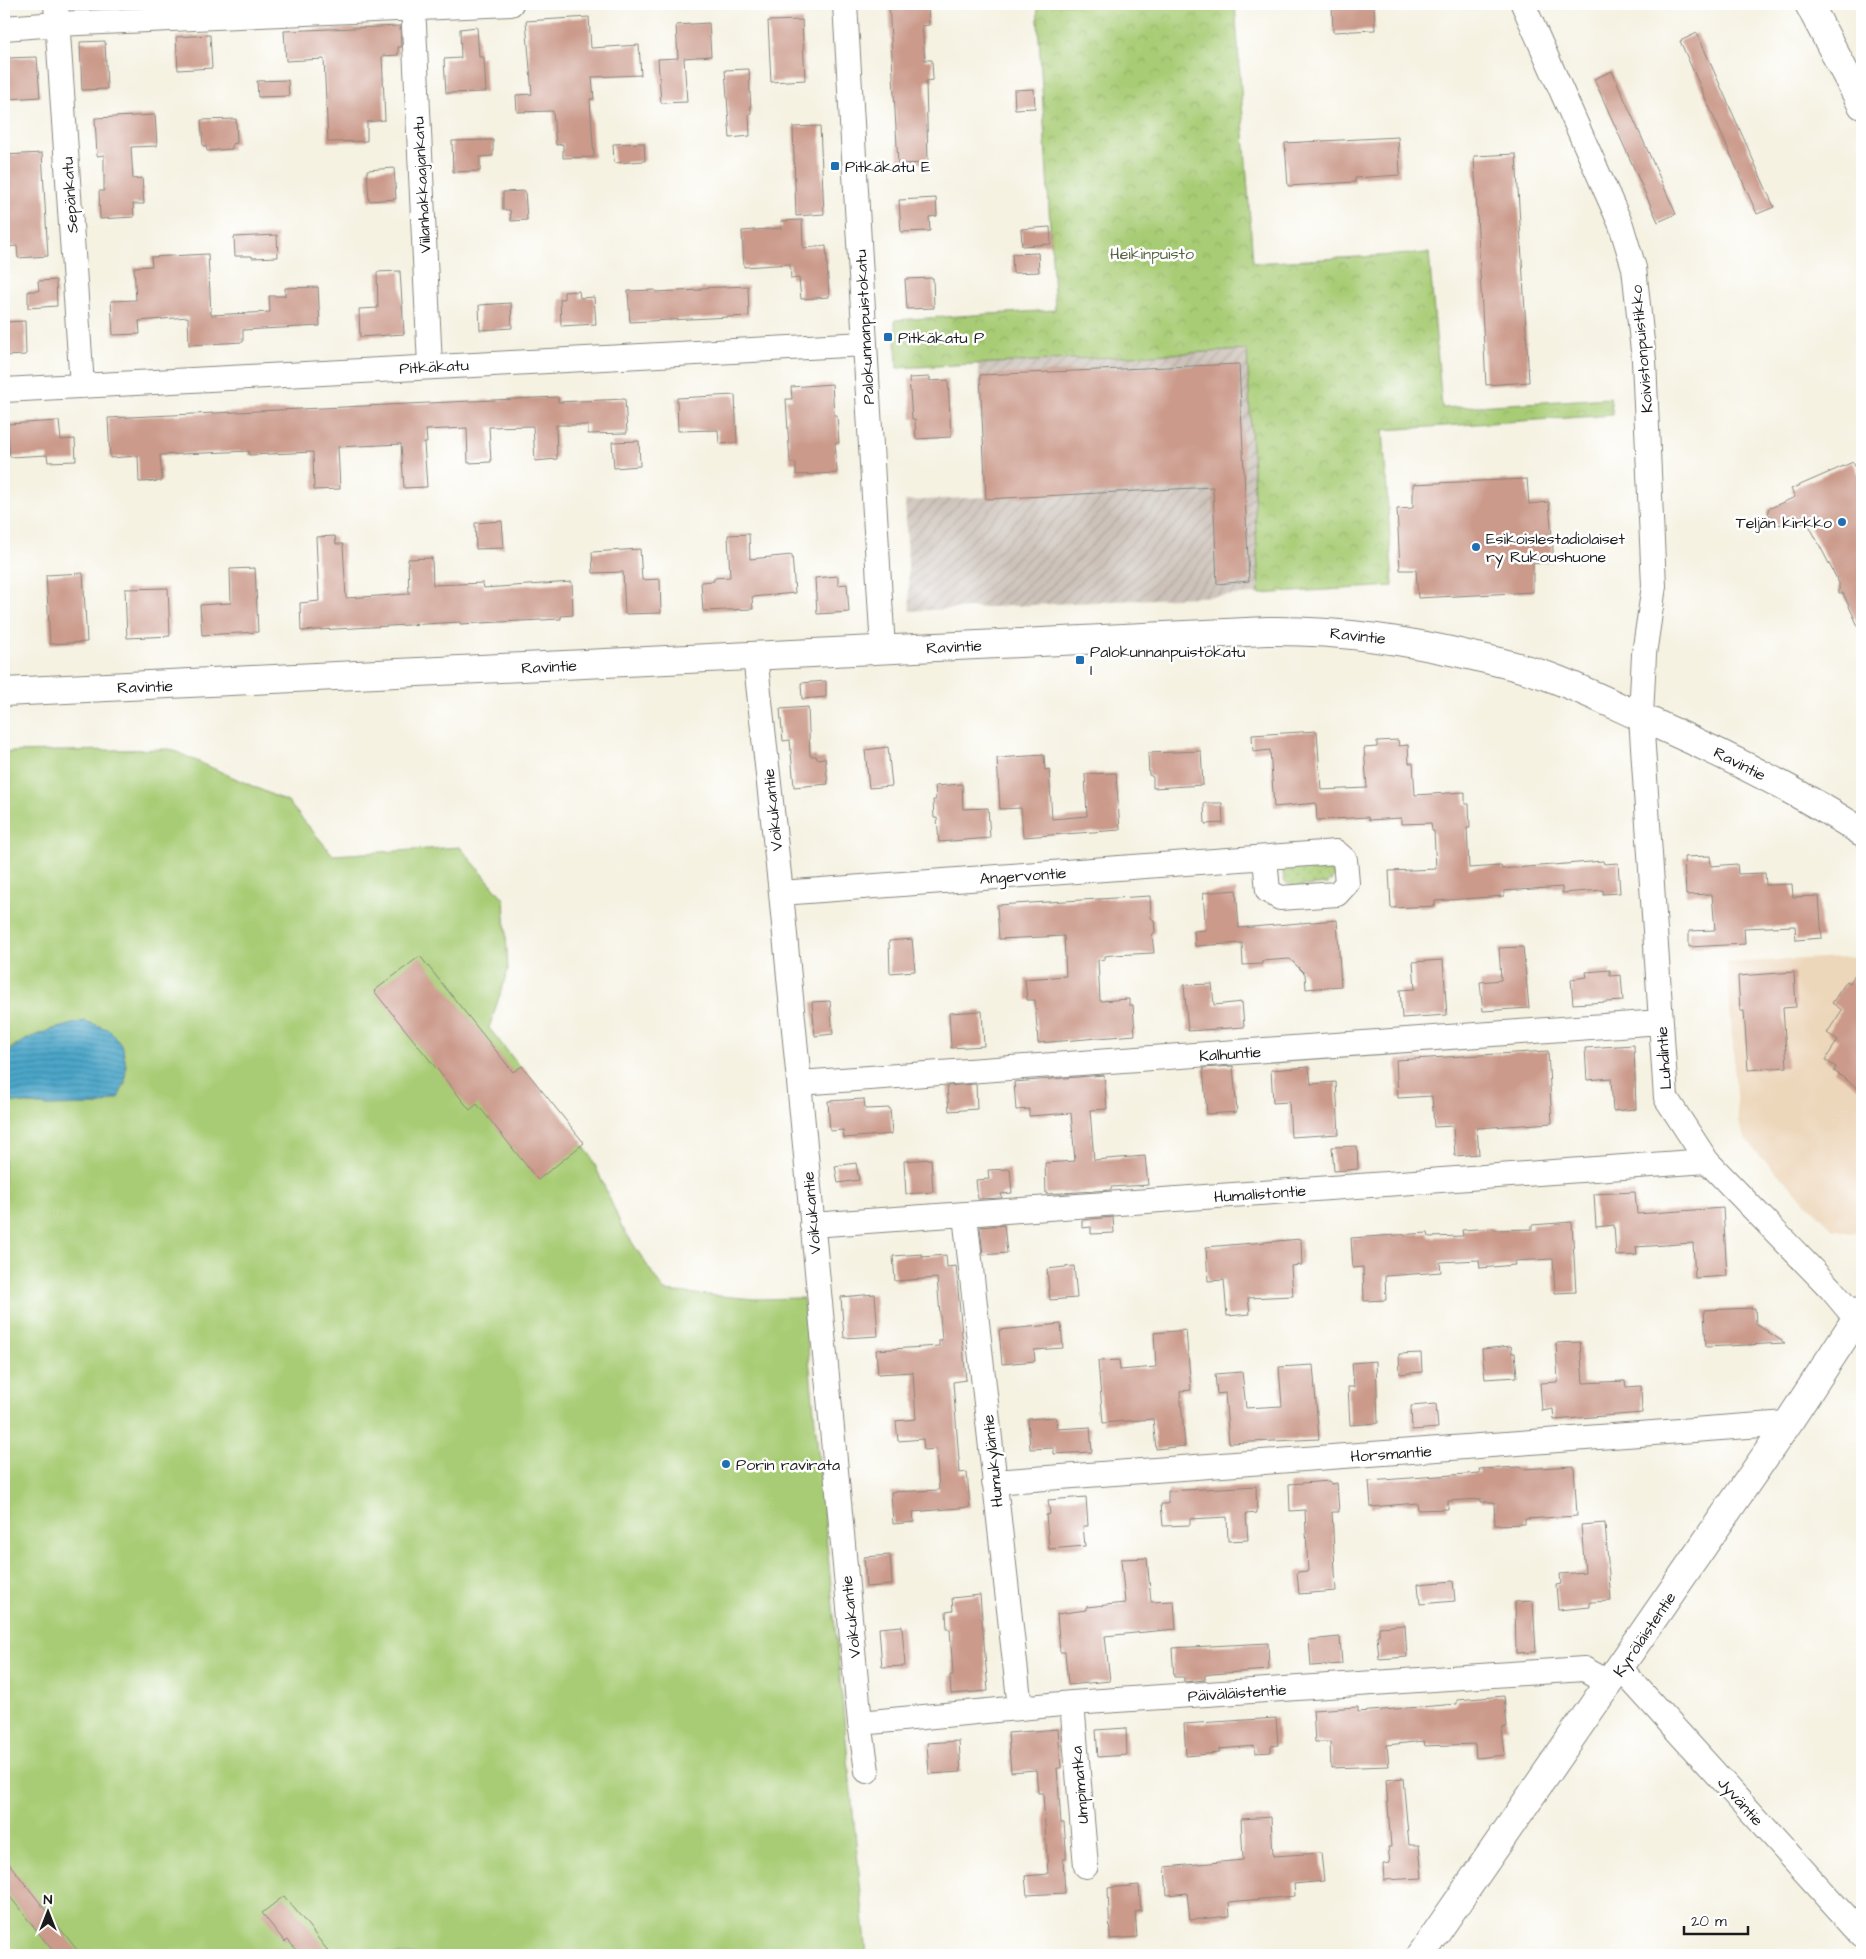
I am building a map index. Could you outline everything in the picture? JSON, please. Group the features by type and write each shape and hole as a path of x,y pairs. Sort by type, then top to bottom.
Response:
{"main road":[{"path":"1809,4 1862,106"},
{"name":"Ravintie","path":"4,692 1267,631 1343,633 1437,647 1544,675 1708,747 1764,775 1862,832"},
{"name":"Kyröläistentie","path":"1421,1955 1860,1318"}],"street":[{"path":"4,28 57,14 511,4"},
{"name":"Palokunnanpuistokatu","path":"845,4 883,650"},
{"name":"Koivistonpuistikko","path":"1523,4 1622,226 1634,268 1644,360 1654,586 1644,654 1641,717"},
{"name":"Viilanhakkaajankatu","path":"413,6 430,366"},
{"name":"Sepänkatu","path":"57,14 82,386"},
{"name":"Pitkäkatu","path":"4,390 864,344"},
{"name":"Voikukantie","path":"755,656 781,893 860,1723 867,1770"},
{"name":"Luhdintie","path":"1641,717 1666,1098 1707,1161 1860,1318"},
{"name":"Angervontie","path":"781,893 1265,858"},
{"name":"Kalhuntie","path":"798,1083 1661,1022"},
{"name":"Humalistontie","path":"812,1225 1707,1161"},
{"name":"Humukyläntie","path":"965,1215 1020,1708"},
{"name":"Horsmantie","path":"994,1482 1788,1423"},
{"name":"Päiväläistentie","path":"860,1723 1072,1704 1584,1669 1615,1675"},
{"name":"Jyväntie","path":"1615,1675 1862,1935"},
{"name":"Umpimatka","path":"1072,1704 1086,1866"}],"shaded area":[{"path":"1247,350 1259,594 910,611 905,501 985,497 978,364"},
{"path":"1862,956 1862,1231 1851,1233 1833,1229 1759,1155 1746,1139 1738,1122 1727,963"}],"green space":[{"name":"Heikinpuisto","path":"1037,4 1235,4 1253,263 1429,253 1442,408 1610,398 1613,415 1383,430 1393,586 1259,594 1247,350 897,368 895,320 1055,310"},
{"path":"170,749 288,802 333,855 460,847 504,899 508,970 489,1028 591,1156 622,1227 664,1291 754,1299 803,1298 867,1955 4,1955 4,1109 13,1102 48,1106 98,1105 118,1098 53,1029 13,1046 4,1060 4,752"},
{"path":"1327,863 1333,868 1334,877 1328,884 1292,887 1284,881 1283,871 1287,864"}],"water":[{"path":"85,1021 110,1030 123,1048 126,1066 125,1083 118,1098 98,1105 48,1106 13,1102 4,1109 4,1062 15,1046 38,1034"}],"building":[{"path":"889,4 921,4 921,7 928,6 929,25 922,26 925,60 932,60 933,80 926,81 928,163 898,164"},
{"path":"1332,4 1374,4 1375,30 1333,32"},
{"path":"589,17 591,48 639,45 641,75 592,77 594,99 590,99 594,157 563,158 563,144 556,145 553,111 517,112 516,95 532,94 526,21"},
{"path":"802,20 805,80 771,82 768,21"},
{"path":"709,23 711,56 684,58 687,102 661,103 658,59 678,58 676,25"},
{"path":"400,26 401,47 398,47 398,55 382,56 385,120 367,122 367,141 328,142 324,59 286,61 284,31"},
{"path":"477,27 479,57 484,57 486,92 446,93 444,59 461,58 460,29"},
{"path":"1697,33 1774,207 1757,214 1680,41"},
{"path":"210,35 212,68 178,70 176,37"},
{"path":"105,41 107,89 82,90 80,42"},
{"path":"37,57 40,97 9,99 7,58"},
{"path":"749,69 750,136 730,138 725,70"},
{"path":"1612,71 1676,214 1658,222 1594,79"},
{"path":"288,80 289,96 258,97 257,81"},
{"path":"1034,89 1035,108 1015,109 1014,90"},
{"path":"155,115 157,146 131,147 133,179 142,178 144,204 133,204 134,217 100,219 99,191 104,191 104,155 97,156 95,118"},
{"path":"236,119 237,143 232,144 232,149 207,151 206,146 203,146 201,120"},
{"path":"820,126 824,214 796,216 793,127"},
{"path":"1398,137 1400,175 1355,178 1355,182 1288,186 1285,143"},
{"path":"493,140 493,156 480,157 480,171 453,172 452,141"},
{"path":"644,143 645,161 614,163 613,144"},
{"path":"42,153 48,256 18,258 17,246 4,247 4,216 6,216 4,155"},
{"path":"1516,154 1529,382 1486,385 1474,156"},
{"path":"394,168 396,199 369,201 367,170"},
{"path":"525,191 527,220 511,221 510,210 503,210 503,192"},
{"path":"936,198 937,216 929,217 930,231 901,232 899,200"},
{"path":"802,220 803,248 826,246 829,297 801,299 799,278 791,279 790,264 744,267 742,231 782,228 781,221"},
{"path":"1050,227 1051,244 1022,246 1021,229"},
{"path":"277,235 278,257 252,258 252,256 235,256 234,237"},
{"path":"1038,253 1039,272 1013,273 1012,254"},
{"path":"208,254 211,315 270,312 269,296 285,296 285,288 318,287 320,326 243,330 243,342 189,345 188,317 139,321 140,334 113,335 111,301 136,300 134,267 152,266 151,257"},
{"path":"400,271 404,334 360,337 359,309 378,308 377,272"},
{"path":"933,278 934,308 907,309 905,279"},
{"path":"56,280 57,306 28,308 28,291 39,291 38,281"},
{"path":"748,286 749,316 630,322 628,291 655,290 656,292"},
{"path":"579,291 580,298 594,297 596,324 561,326 560,299 564,299 564,292"},
{"path":"511,303 512,328 480,330 479,305"},
{"path":"25,321 26,355 4,356 4,322"},
{"path":"1239,364 1249,581 1217,584 1213,487 986,499 980,375"},
{"path":"930,377 930,381 948,380 951,437 916,439 915,419 912,419 909,378"},
{"path":"832,384 834,415 837,415 839,443 835,443 837,473 796,475 796,463 790,463 786,399 792,399 791,387"},
{"path":"735,395 737,443 719,444 718,430 678,431 677,398"},
{"path":"558,397 558,402 625,399 627,433 588,434 588,425 556,425 557,459 535,461 533,426 489,427 491,462 468,463 467,428 426,430 427,443 424,443 427,487 404,488 401,444 338,447 340,489 314,490 313,452 249,455 249,451 160,455 162,481 139,482 138,456 110,458 108,418"},
{"path":"59,421 61,440 75,439 76,461 48,462 47,455 10,457 7,424"},
{"path":"639,441 640,466 614,468 612,442"},
{"path":"1853,462 1862,481 1862,635 1843,593 1839,593 1839,583 1808,523 1769,525 1768,509 1795,497 1791,489"},
{"name":"Esikoislestadiolaiset ry Rukoushuone","path":"1527,479 1529,504 1549,502 1554,562 1533,563 1533,592 1418,598 1416,570 1400,570 1397,509 1413,508 1413,484"},
{"path":"502,521 504,548 476,549 475,523"},
{"path":"749,534 750,559 792,555 795,593 752,597 753,609 703,611 701,582 714,581 714,578 730,577 728,535"},
{"path":"335,536 336,544 343,544 346,598 409,594 408,559 432,558 433,585 483,583 484,588 572,582 573,615 561,616 561,619 460,624 460,622 301,631 300,603 319,601 316,537"},
{"path":"640,549 642,580 660,579 661,613 625,614 623,572 593,573 592,552"},
{"path":"255,568 258,632 202,635 200,605 231,603 230,569"},
{"path":"83,573 87,642 50,644 46,575"},
{"path":"838,576 838,585 847,584 849,612 817,614 815,578"},
{"path":"168,588 170,636 127,638 125,589"},
{"path":"826,681 826,697 802,699 801,683"},
{"path":"808,707 810,756 816,756 817,759 825,758 828,784 794,787 790,740 783,741 780,709"},
{"path":"1317,731 1321,790 1367,788 1364,748 1377,747 1377,741 1398,740 1399,746 1408,745 1409,763 1413,763 1415,795 1465,792 1465,804 1469,804 1470,828 1467,828 1469,868 1501,866 1502,869 1603,861 1604,864 1618,863 1620,893 1603,894 1603,890 1562,893 1562,887 1504,891 1504,896 1435,901 1435,906 1391,908 1389,871 1436,869 1434,831 1432,831 1431,823 1401,824 1401,818 1369,820 1368,817 1317,820 1316,803 1274,807 1270,750 1253,752 1252,735"},
{"path":"888,747 892,786 869,788 865,750"},
{"path":"1201,751 1203,785 1153,788 1153,777 1149,775 1148,753"},
{"path":"1044,755 1045,770 1049,769 1052,819 1087,816 1085,774 1116,773 1120,830 1023,837 1021,808 1000,809 997,758"},
{"path":"962,784 963,809 988,808 990,838 939,842 937,818 934,818 933,800 936,800 935,786"},
{"path":"1204,803 1222,803 1223,823 1205,824"},
{"path":"1710,856 1711,866 1737,864 1738,874 1765,873 1766,885 1792,884 1793,897 1819,896 1822,938 1796,940 1795,926 1744,928 1745,944 1689,947 1689,931 1715,930 1712,894 1686,895 1684,857"},
{"path":"1236,890 1239,928 1337,920 1341,986 1306,989 1305,974 1290,959 1262,961 1262,964 1243,965 1242,943 1195,946 1194,931 1206,930 1203,893"},
{"path":"1150,896 1151,918 1154,920 1155,932 1152,935 1154,953 1112,955 1098,960 1100,1001 1129,999 1129,1005 1133,1005 1135,1035 1038,1043 1035,1000 1027,1000 1025,979 1066,976 1064,936 999,939 997,905"},
{"path":"912,939 915,971 890,973 889,941"},
{"path":"1523,947 1529,1008 1483,1011 1480,982 1501,980 1499,948"},
{"path":"420,956 513,1072 522,1066 584,1143 538,1180 477,1104 470,1110 374,991"},
{"path":"1443,960 1447,1015 1402,1018 1400,990 1415,989 1413,962"},
{"path":"1862,962 1862,1091 1834,1071 1836,1067 1825,1060 1838,1040 1827,1033 1842,1010 1832,1003 1847,981 1850,983"},
{"path":"1610,970 1610,976 1621,975 1623,1001 1573,1004 1571,979 1587,977 1586,972"},
{"path":"1794,972 1796,1007 1783,1008 1787,1067 1748,1070 1744,1011 1740,1011 1738,976"},
{"path":"1212,984 1214,1005 1242,1002 1244,1027 1188,1031 1184,985"},
{"path":"830,1001 833,1034 815,1036 812,1002"},
{"path":"982,1011 984,1046 951,1048 949,1013"},
{"path":"1634,1045 1636,1109 1613,1111 1611,1078 1587,1080 1585,1048"},
{"path":"1548,1051 1552,1123 1477,1128 1479,1154 1455,1156 1453,1126 1434,1127 1432,1096 1398,1098 1396,1060"},
{"path":"1233,1066 1237,1112 1207,1114 1203,1068"},
{"path":"1309,1067 1311,1084 1336,1082 1339,1134 1291,1137 1289,1102 1273,1103 1271,1070"},
{"path":"1104,1075 1107,1109 1090,1110 1094,1160 1145,1156 1148,1185 1111,1187 1111,1190 1046,1194 1045,1163 1075,1161 1071,1113 1029,1116 1029,1109 1016,1110 1014,1082"},
{"path":"976,1084 977,1109 949,1111 947,1086"},
{"path":"864,1099 865,1109 890,1108 892,1134 844,1138 843,1130 830,1131 828,1101"},
{"path":"1357,1146 1358,1169 1334,1171 1332,1147"},
{"path":"931,1159 933,1192 906,1194 904,1161"},
{"path":"856,1163 859,1180 838,1183 835,1166"},
{"path":"1010,1169 1012,1193 1001,1194 1002,1198 978,1199 976,1180 989,1179 988,1170"},
{"path":"1635,1192 1637,1214 1723,1208 1727,1276 1695,1278 1693,1243 1636,1247 1637,1255 1616,1256 1614,1225 1596,1227 1594,1194"},
{"path":"1113,1217 1114,1233 1091,1234 1091,1227 1082,1228 1082,1220"},
{"path":"1572,1222 1576,1292 1555,1293 1553,1259 1514,1261 1515,1265 1480,1268 1479,1260 1440,1262 1441,1272 1385,1276 1386,1300 1364,1301 1363,1267 1353,1268 1351,1238 1428,1233 1429,1237 1463,1236 1462,1230 1494,1228 1495,1230 1532,1229 1532,1225"},
{"path":"1004,1225 1007,1253 983,1255 980,1227"},
{"path":"1301,1239 1302,1265 1291,1266 1293,1296 1248,1298 1250,1314 1227,1316 1224,1280 1208,1281 1206,1247"},
{"path":"922,1254 922,1257 946,1255 947,1267 956,1266 966,1380 953,1382 960,1473 967,1472 970,1507 913,1512 914,1522 893,1524 891,1492 939,1490 936,1449 924,1450 923,1439 898,1441 896,1421 916,1419 913,1372 878,1374 876,1350 939,1346 939,1340 942,1340 937,1278 895,1281 893,1256"},
{"path":"1074,1266 1077,1298 1050,1300 1047,1269"},
{"path":"875,1294 878,1336 844,1338 841,1297"},
{"path":"1755,1308 1756,1324 1785,1343 1706,1347 1704,1310"},
{"path":"1061,1324 1063,1348 1034,1350 1035,1361 1002,1364 999,1330"},
{"path":"1186,1330 1191,1390 1180,1391 1185,1446 1156,1449 1153,1419 1103,1423 1098,1361 1119,1360 1120,1370 1156,1367 1154,1333"},
{"path":"1580,1342 1583,1383 1625,1381 1626,1387 1641,1386 1642,1413 1554,1420 1553,1409 1542,1411 1540,1383 1558,1382 1556,1343"},
{"path":"1511,1346 1512,1353 1515,1353 1517,1377 1485,1379 1482,1349"},
{"path":"1421,1353 1422,1372 1400,1374 1399,1354"},
{"path":"1376,1361 1378,1423 1350,1425 1348,1387 1354,1387 1352,1363"},
{"path":"1313,1365 1319,1439 1229,1443 1225,1393 1217,1394 1215,1374 1242,1372 1246,1408 1282,1406 1279,1367"},
{"path":"1436,1404 1438,1428 1412,1430 1411,1406"},
{"path":"1056,1417 1057,1429 1090,1427 1092,1452 1054,1454 1054,1448 1030,1449 1028,1419"},
{"path":"1574,1466 1577,1516 1525,1519 1525,1524 1495,1525 1494,1502 1481,1502 1481,1499 1448,1501 1448,1509 1418,1510 1417,1503 1371,1507 1369,1481 1480,1473 1479,1469"},
{"path":"1330,1481 1331,1484 1337,1483 1339,1512 1332,1512 1336,1591 1299,1594 1297,1572 1308,1571 1305,1510 1290,1511 1289,1484"},
{"path":"1256,1486 1257,1513 1246,1514 1248,1540 1228,1541 1227,1517 1190,1519 1190,1525 1163,1526 1161,1504 1168,1504 1168,1491"},
{"path":"1086,1497 1088,1526 1083,1526 1085,1546 1049,1549 1046,1515 1050,1514 1048,1500"},
{"path":"1605,1523 1611,1601 1590,1602 1590,1607 1558,1610 1556,1585 1561,1584 1560,1574 1585,1572 1581,1525"},
{"path":"890,1555 892,1585 866,1587 864,1557"},
{"path":"1147,1558 1151,1602 1174,1601 1176,1629 1105,1636 1110,1681 1068,1685 1065,1652 1060,1652 1057,1614 1086,1610 1086,1607 1125,1603 1121,1559"},
{"path":"1453,1581 1455,1601 1420,1604 1418,1584"},
{"path":"980,1595 988,1691 951,1694 950,1675 953,1675 950,1629 947,1629 946,1612 953,1611 952,1598"},
{"path":"1533,1601 1536,1652 1516,1653 1515,1602"},
{"path":"1405,1625 1407,1657 1379,1659 1377,1635 1379,1635 1379,1627"},
{"path":"902,1626 905,1666 882,1667 879,1628"},
{"path":"1340,1637 1342,1664 1311,1666 1309,1640"},
{"path":"1268,1643 1269,1670 1212,1674 1205,1675 1205,1680 1184,1682 1184,1677 1174,1677 1172,1648"},
{"path":"1504,1696 1507,1727 1502,1728 1505,1755 1476,1758 1475,1744 1425,1746 1424,1741 1387,1745 1389,1766 1331,1768 1330,1742 1315,1742 1313,1710 1358,1707 1358,1712 1457,1704 1457,1700"},
{"path":"1276,1718 1278,1745 1271,1746 1271,1752 1255,1753 1254,1746 1219,1749 1219,1753 1186,1756 1184,1724"},
{"path":"1126,1728 1127,1755 1098,1757 1096,1730"},
{"path":"1058,1729 1061,1768 1057,1768 1061,1823 1064,1823 1066,1848 1066,1859 1063,1859 1065,1893 1027,1895 1025,1876 1048,1874 1043,1793 1038,1793 1036,1770 1011,1772 1008,1733"},
{"path":"959,1741 961,1772 929,1774 927,1743"},
{"path":"1403,1778 1409,1845 1419,1845 1422,1878 1384,1880 1383,1864 1390,1863 1388,1847 1391,1847 1386,1780"},
{"path":"1271,1817 1273,1856 1321,1853 1324,1881 1294,1884 1295,1896 1229,1902 1230,1916 1190,1920 1187,1893 1167,1895 1165,1867 1243,1860 1241,1819"},
{"path":"4,1857 81,1955 56,1955 4,1889"},
{"path":"1139,1885 1141,1911 1135,1912 1137,1937 1110,1939 1108,1888"},
{"path":"284,1896 331,1955 300,1955 288,1940 285,1942 262,1913"}],"place":[{"name":"Pitkäkatu E","path":"835,166"},
{"name":"Pitkäkatu P","path":"888,337"},
{"name":"Teljän kirkko","path":"1842,522"},
{"name":"Esikoislestadiolaiset ry Rukoushuone","path":"1476,547"},
{"name":"Palokunnanpuistokatu I","path":"1080,660"},
{"name":"Porin ravirata","path":"726,1464"}]}
